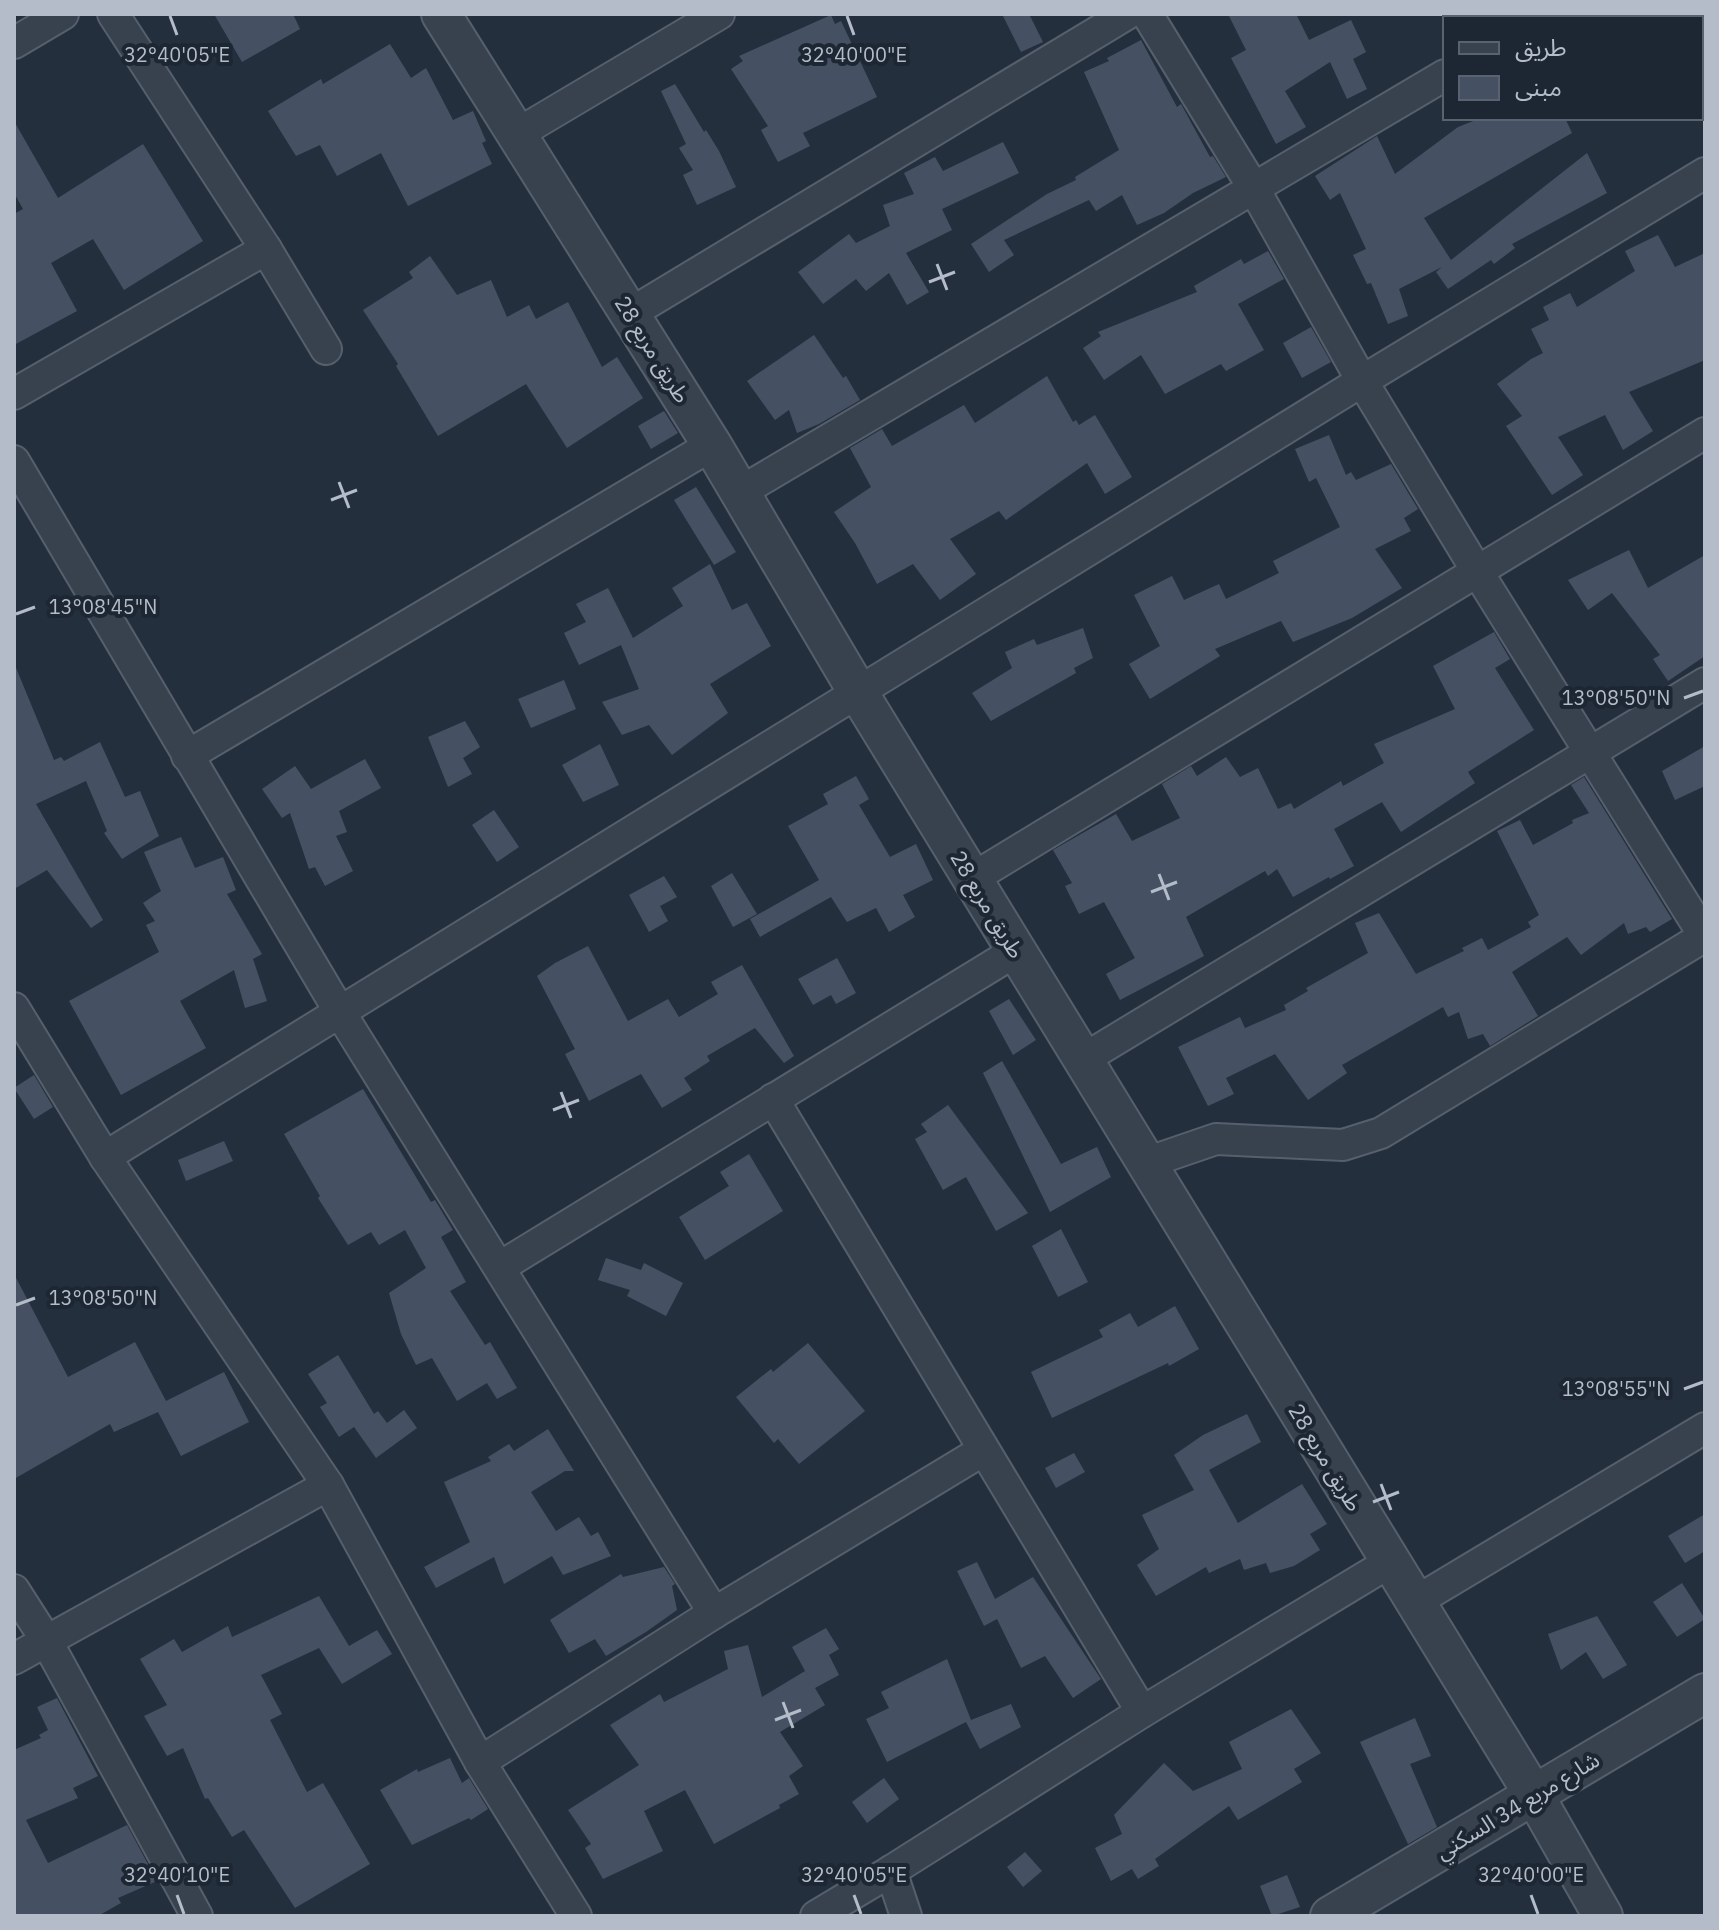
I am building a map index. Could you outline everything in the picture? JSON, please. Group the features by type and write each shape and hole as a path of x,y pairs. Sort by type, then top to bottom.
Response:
{"street":[{"path":"14,43 63,14"},
{"path":"113,14 266,249 326,349"},
{"name":"طريق مربع 28","path":"441,14 712,445 859,694 1534,1795 1603,1916"},
{"path":"517,134 719,14"},
{"path":"631,313 1127,14"},
{"path":"1146,1163 1216,1139 1343,1145 1381,1133 1705,937 1588,753 1362,381 1253,187 1147,14"},
{"path":"740,492 1443,76"},
{"path":"105,1157 1362,381 1705,173"},
{"path":"14,394 266,249"},
{"path":"973,878 1705,433"},
{"path":"187,756 712,445"},
{"path":"14,461 341,1014 714,1613"},
{"path":"1082,1060 1705,683"},
{"path":"500,1267 1016,951"},
{"path":"14,1008 105,1157 328,1485 480,1762 576,1916"},
{"path":"773,1099 982,1451 1142,1712"},
{"path":"1415,1602 1705,1428"},
{"path":"480,1762 714,1613 982,1451"},
{"path":"14,1659 328,1485"},
{"path":"816,1916 1142,1712 1390,1562"},
{"path":"14,1590 46,1640 197,1916"},
{"name":"شارع مربع 34 السكني","path":"1330,1916 1705,1693"},
{"path":"891,1871 906,1916"}],"building":[{"path":"214,14 293,14 300,29 242,62"},
{"path":"1002,14 1029,14 1043,42 1021,52"},
{"path":"1228,14 1296,14 1309,40 1351,20 1366,52 1353,59 1367,89 1347,99 1330,62 1285,91 1306,127 1276,144 1231,58 1246,50"},
{"path":"831,15 835,24 841,21 877,97 803,133 810,146 778,162 761,130 768,126 731,69 743,61 739,56"},
{"path":"1141,40 1177,107 1181,104 1210,157 1213,156 1226,177 1137,225 1122,195 1096,211 1089,200 1004,240 1014,255 989,272 971,244 1119,150 1084,72 1109,61 1107,58"},
{"path":"390,44 411,78 426,68 453,120 473,111 492,164 408,206 381,153 337,176 320,145 296,156 268,111 321,79 323,84"},
{"path":"675,84 719,151 736,187 697,205 683,175 693,170 679,148 686,144 661,91"},
{"path":"1476,120 1566,120 1572,133 1424,218 1451,260 1587,153 1607,193 1512,244 1515,248 1494,264 1491,260 1448,289 1436,272 1442,267 1399,289 1408,316 1388,324 1371,283 1367,284 1353,255 1366,249 1340,193 1330,200 1315,176 1377,136 1395,174 1458,127"},
{"path":"14,121 58,198 143,144 203,241 124,290 93,239 51,263 77,311 14,345 14,214 23,209 14,193"},
{"path":"1003,142 1019,173 942,209 952,230 906,253 929,292 907,305 889,273 866,291 856,279 823,304 798,272 849,234 856,243 890,226 883,205 914,194 904,173 935,157 943,171"},
{"path":"1658,235 1675,267 1705,253 1705,360 1629,392 1653,431 1623,450 1605,415 1558,437 1583,475 1552,495 1506,426 1522,416 1497,384 1543,353 1531,329 1549,320 1543,307 1570,293 1577,307 1635,271 1625,251"},
{"path":"1268,251 1284,279 1238,304 1264,350 1226,371 1221,364 1165,394 1141,355 1104,380 1083,348 1101,336 1098,332 1197,292 1194,286 1241,259 1244,264"},
{"path":"430,256 457,295 491,280 507,317 529,305 536,319 568,302 602,367 617,357 643,398 567,448 526,384 438,436 396,366 398,364 363,310 413,278 409,272"},
{"path":"1311,327 1331,362 1302,378 1283,343"},
{"path":"814,335 843,378 846,376 860,400 797,433 789,410 775,420 747,381"},
{"path":"1047,376 1073,422 1076,420 1079,425 1095,415 1132,477 1105,494 1087,463 1006,520 999,511 950,539 976,574 940,600 913,564 877,584 834,512 871,487 850,448 882,429 892,446 964,405 975,423"},
{"path":"664,411 678,433 651,449 638,426"},
{"path":"1329,435 1346,475 1351,472 1356,480 1391,464 1418,509 1404,518 1411,531 1375,549 1402,588 1352,618 1293,642 1281,621 1215,649 1220,656 1150,699 1129,664 1160,646 1134,595 1172,576 1184,600 1219,584 1226,599 1279,573 1273,561 1340,527 1316,478 1309,482 1295,449"},
{"path":"696,487 736,552 714,565 674,500"},
{"path":"1629,550 1648,588 1705,555 1705,656 1668,681 1653,659 1660,655 1612,593 1588,610 1568,580"},
{"path":"710,564 732,610 747,603 771,646 710,684 728,713 672,755 649,725 622,735 602,702 639,689 621,645 579,665 564,633 586,622 576,604 608,588 633,638 683,606 672,588"},
{"path":"1083,628 1093,658 1074,668 1076,673 991,721 972,693 1012,668 1005,652 1034,639 1037,645"},
{"path":"1494,632 1510,659 1495,668 1534,730 1468,772 1475,783 1401,832 1382,802 1334,829 1354,866 1330,879 1293,897 1277,869 1268,876 1265,871 1186,917 1204,956 1120,1000 1106,974 1135,958 1104,902 1079,914 1065,886 1072,883 1053,850 1116,814 1132,841 1180,818 1162,784 1191,766 1197,776 1226,757 1240,777 1258,768 1278,809 1291,803 1294,809 1341,781 1343,786 1384,763 1374,744 1455,709 1433,666"},
{"path":"14,663 54,760 61,757 64,761 100,742 125,797 140,791 159,836 122,859 104,833 107,831 86,781 36,804 103,920 91,928 47,870 14,889"},
{"path":"564,680 576,709 531,728 518,699"},
{"path":"465,721 480,747 463,758 472,774 448,787 428,737"},
{"path":"600,744 619,785 583,802 562,765"},
{"path":"1705,746 1705,786 1675,800 1662,771"},
{"path":"365,759 381,788 339,811 347,832 336,836 353,871 325,886 315,867 309,869 290,813 282,818 262,789 295,766 311,789"},
{"path":"856,776 869,799 859,805 890,857 916,844 933,880 903,895 915,917 889,932 876,908 847,922 831,897 760,937 750,919 819,880 788,826 828,804 823,794"},
{"path":"1584,777 1672,919 1650,932 1646,927 1628,934 1624,923 1581,955 1567,937 1512,972 1538,1016 1490,1046 1483,1034 1468,1039 1459,1012 1448,1017 1443,1007 1342,1065 1347,1073 1308,1100 1275,1054 1226,1078 1234,1094 1208,1106 1178,1047 1240,1017 1245,1028 1286,1010 1284,1005 1308,991 1306,988 1368,953 1355,923 1379,913 1416,974 1464,951 1462,948 1482,938 1488,950 1531,927 1528,922 1539,915 1497,831 1520,820 1533,845 1573,823 1572,820 1589,813 1571,785"},
{"path":"494,810 519,847 497,862 472,825"},
{"path":"181,837 195,868 223,857 236,890 227,894 262,954 253,959 267,1001 245,1008 234,970 180,1001 206,1048 121,1095 69,1001 159,952 146,925 155,921 143,903 161,891 144,852"},
{"path":"732,873 757,914 733,927 711,886"},
{"path":"664,876 677,897 660,906 668,921 649,932 629,895"},
{"path":"588,946 628,1021 668,999 679,1017 718,994 711,982 742,965 794,1056 784,1063 755,1028 707,1056 710,1061 684,1078 692,1090 662,1108 641,1074 589,1101 565,1054 575,1049 537,976"},
{"path":"837,958 856,993 836,1004 831,995 813,1005 798,979"},
{"path":"1009,999 1036,1040 1013,1055 989,1011"},
{"path":"1002,1061 1061,1164 1097,1147 1111,1177 1050,1212 983,1073"},
{"path":"34,1075 53,1107 34,1119 14,1088"},
{"path":"363,1089 431,1202 435,1200 453,1230 441,1237 466,1282 450,1291 485,1345 490,1342 517,1388 497,1399 487,1383 457,1401 432,1358 416,1365 401,1334 389,1293 426,1268 405,1230 379,1245 371,1232 348,1245 318,1198 320,1196 284,1134"},
{"path":"948,1105 1028,1213 996,1231 966,1177 943,1190 915,1139 927,1132 921,1124"},
{"path":"224,1141 233,1161 186,1181 178,1160"},
{"path":"749,1154 783,1211 705,1260 679,1217 729,1186 720,1172"},
{"path":"1061,1229 1088,1282 1058,1297 1032,1246"},
{"path":"606,1258 641,1270 644,1263 683,1283 666,1316 627,1296 630,1290 598,1280"},
{"path":"14,1274 68,1377 135,1342 166,1401 224,1372 249,1422 181,1456 158,1412 114,1432 110,1424 14,1479"},
{"path":"1175,1306 1199,1349 1169,1366 1168,1363 1052,1418 1031,1372 1103,1337 1099,1330 1130,1313 1138,1327"},
{"path":"808,1343 865,1411 799,1464 778,1439 774,1443 736,1397"},
{"path":"338,1355 374,1414 378,1411 387,1423 404,1410 417,1428 376,1458 354,1427 339,1437 320,1407 327,1403 308,1374"},
{"path":"1247,1414 1261,1442 1209,1470 1238,1523 1302,1484 1327,1524 1310,1534 1320,1550 1294,1566 1270,1573 1266,1563 1244,1570 1240,1559 1209,1573 1206,1567 1156,1596 1137,1565 1159,1549 1142,1515 1194,1490 1174,1455 1203,1435"},
{"path":"548,1429 574,1471 565,1471 531,1492 556,1531 579,1517 591,1536 598,1532 611,1556 563,1575 552,1556 504,1584 494,1557 436,1588 424,1567 470,1542 444,1482 491,1461 488,1457 509,1444 514,1451"},
{"path":"1074,1453 1085,1472 1056,1488 1045,1468"},
{"path":"1705,1514 1705,1551 1685,1563 1668,1536"},
{"path":"977,1562 995,1599 1033,1577 1101,1679 1073,1698 1045,1656 1021,1668 997,1619 984,1626 957,1571"},
{"path":"664,1567 675,1584 672,1586 677,1610 606,1656 595,1639 569,1653 550,1620 621,1574 623,1577"},
{"path":"1682,1583 1705,1619 1677,1637 1653,1602"},
{"path":"319,1596 349,1646 377,1630 392,1654 342,1684 319,1648 261,1675 282,1714 270,1720 307,1792 323,1783 370,1864 295,1908 244,1830 232,1837 208,1798 205,1799 183,1748 167,1756 144,1716 167,1705 140,1659 174,1639 182,1652 228,1626 232,1637"},
{"path":"1597,1616 1627,1665 1603,1679 1586,1652 1561,1670 1548,1634"},
{"path":"826,1628 839,1649 829,1655 839,1675 815,1688 825,1705 780,1732 803,1766 789,1776 799,1794 779,1805 780,1808 714,1844 685,1790 644,1811 663,1851 603,1879 585,1848 591,1844 568,1810 639,1765 610,1725 660,1694 664,1702 728,1669 724,1651 748,1645 762,1697 805,1671 810,1680 792,1647"},
{"path":"947,1659 971,1720 1011,1704 1021,1727 980,1749 966,1722 887,1762 866,1719 889,1708 881,1692"},
{"path":"57,1698 98,1776 73,1788 78,1798 26,1820 48,1863 127,1825 157,1881 118,1898 121,1903 98,1916 14,1916 14,1750 41,1738 39,1735 48,1730 37,1707"},
{"path":"1291,1709 1321,1753 1294,1769 1302,1782 1238,1820 1229,1806 1155,1859 1159,1866 1138,1879 1132,1869 1111,1881 1095,1848 1122,1834 1114,1815 1164,1763 1193,1791 1242,1769 1229,1742"},
{"path":"1415,1718 1431,1756 1410,1764 1437,1827 1408,1844 1360,1742"},
{"path":"450,1758 462,1783 469,1778 488,1809 471,1820 469,1818 412,1845 380,1790 417,1769 418,1772"},
{"path":"884,1778 899,1799 867,1823 852,1802"},
{"path":"1025,1852 1042,1871 1023,1887 1007,1867"},
{"path":"1287,1875 1300,1907 1272,1916 1260,1886"}]}
